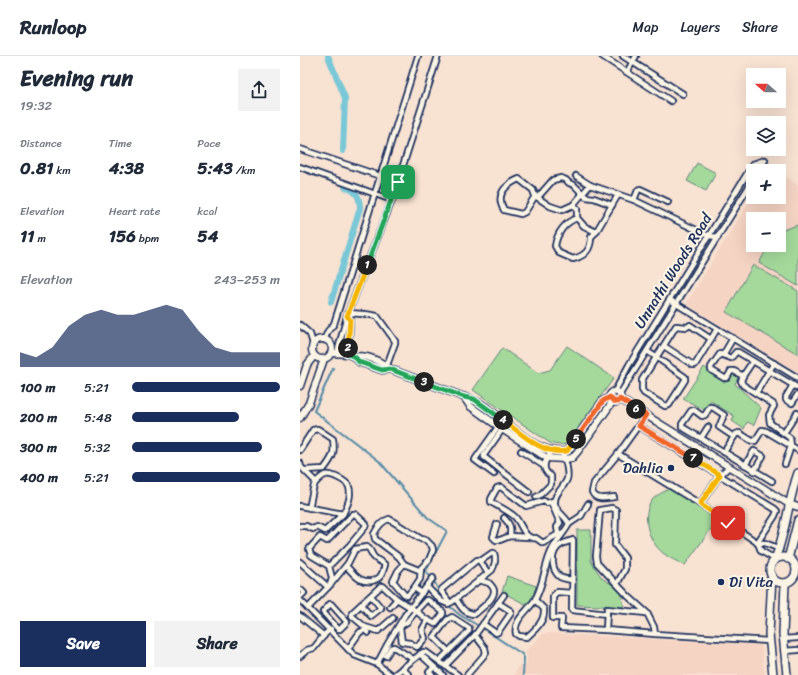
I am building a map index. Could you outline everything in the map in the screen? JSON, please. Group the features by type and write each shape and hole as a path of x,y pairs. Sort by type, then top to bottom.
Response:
{"main road":[{"path":"773,675 769,641 772,576 771,566 776,559 780,548 789,504 796,487 798,473"},
{"path":"788,558 798,520"},
{"path":"772,576 777,581 785,583 796,576 797,568 793,562 788,558 782,557 776,559"},
{"path":"785,583 783,639 787,675"}],"street":[{"path":"324,340 328,331 334,324 418,56"},
{"path":"334,353 347,314 392,200 438,56"},
{"path":"602,56 671,101"},
{"path":"623,56 683,94"},
{"path":"627,72 636,56"},
{"path":"300,149 398,182"},
{"name":"Unnathi Woods Road","path":"753,164 766,160 763,164"},
{"path":"300,168 392,200"},
{"name":"Unnathi Woods Road","path":"618,395 628,365 670,300 746,175"},
{"path":"576,176 590,185 634,200 709,236 718,237"},
{"path":"590,185 582,194 573,205 562,210 550,206 536,196 533,190 519,179 507,186 502,194 501,204 504,210 521,214 525,212 536,196 553,180 561,178 574,185 582,194 586,197 594,198 612,205"},
{"path":"634,200 638,190 640,189 668,202"},
{"name":"Unnathi Woods Road","path":"618,395 746,191"},
{"path":"577,218 571,220 563,228 558,235 555,246 559,253 573,259 582,257 591,246 591,237 596,232 618,195"},
{"path":"573,205 577,209 577,218 584,226 596,232"},
{"path":"670,300 798,378"},
{"path":"347,314 377,316 395,341 387,368"},
{"path":"347,314 350,320 348,354"},
{"path":"334,324 343,329"},
{"path":"300,325 310,334 314,356 324,359"},
{"path":"647,351 657,358 685,377 685,380 669,405 665,406 644,393 642,390 642,380 657,358 676,326 686,327 690,325 711,338"},
{"path":"664,346 693,365 696,365 711,338 718,329"},
{"path":"723,355 733,338"},
{"path":"313,344 318,340 328,341 334,353"},
{"path":"743,376 731,371 726,378 724,378 711,370 711,367 720,354 731,358 736,352 738,352 798,388"},
{"path":"300,418 309,404 324,359 334,353 348,354 355,357 359,362 382,370 387,368 464,397 474,399 537,445 552,451 565,452"},
{"path":"300,386 307,365 314,356"},
{"path":"753,360 741,381 743,385 773,404 774,406 769,415 770,423 790,438 791,446 785,464"},
{"path":"756,393 774,363"},
{"path":"793,386 786,397 786,400 792,403 798,394"},
{"path":"464,397 470,406 500,428 550,460 569,458 578,451 611,399 611,393 618,395 646,415 729,467 789,504 798,507"},
{"path":"565,452 603,401 611,399 618,402 618,395"},
{"path":"734,437 719,427 724,415 712,407 705,415 702,416 694,410 691,411 682,424 682,427 772,481"},
{"path":"784,433 797,414"},
{"path":"614,497 597,498 592,492 594,483 618,454 646,415"},
{"path":"494,474 475,460 505,422"},
{"path":"639,426 777,511 757,543"},
{"path":"701,438 708,427"},
{"path":"500,428 484,457 529,492"},
{"path":"300,450 313,430 316,429 332,440 334,450 333,456 324,469"},
{"path":"724,452 736,434 739,433 752,441 756,441 762,430 798,450"},
{"path":"521,451 544,466 547,474 551,476 551,484 536,497"},
{"path":"544,466 552,451"},
{"path":"745,465 754,451 756,451 763,456 754,471"},
{"path":"553,501 560,522 557,527 558,533 543,543 536,538 533,539 528,536 517,520 491,502 491,498 497,488 501,487 526,506 544,501 547,503 553,501 568,478 569,458 565,452"},
{"path":"618,454 700,504 757,543 761,551 776,559"},
{"path":"300,466 306,470 316,482"},
{"path":"700,504 720,475 729,467"},
{"path":"306,470 324,469"},
{"path":"300,526 306,526 313,529 317,527 325,531 348,506 348,485 339,478 327,474 324,469"},
{"path":"309,508 316,482 327,474"},
{"path":"535,600 544,609 545,614 535,630 527,637 519,636 516,634 515,630 518,620 526,612 538,594 551,551 570,524 581,516 588,504"},
{"path":"300,506 342,514"},
{"path":"617,584 625,569 625,558 615,545 616,510 612,508 600,510 596,556 597,563 617,584 647,613 654,627 655,634"},
{"path":"557,513 568,520 570,524"},
{"path":"329,566 366,527 366,524 355,514 353,514 327,541 320,537 309,549 311,555 329,566 332,578 329,586"},
{"path":"504,518 510,524 511,528"},
{"path":"404,564 398,571 393,581 407,596 420,580 421,571 421,568 429,560 433,550 432,546 426,540 421,539 389,519 385,520 374,534 375,539 399,557 404,564 421,571"},
{"path":"510,536 511,528 517,520"},
{"path":"497,524 493,537 496,540 510,536 528,536"},
{"path":"572,580 561,578 555,571 552,561 555,549 561,544 573,540 572,610 607,614"},
{"path":"757,543 765,543 780,548"},
{"path":"308,608 346,566 355,549 367,546 375,558 383,562 385,565 381,577 365,582 346,566"},
{"path":"426,588 441,601 448,604 450,603 488,573 494,566 494,553 478,560 442,589 441,592 450,603"},
{"path":"479,560 488,573"},
{"path":"300,562 329,586"},
{"path":"377,664 386,654 410,608 433,578"},
{"path":"456,599 463,611 470,614 475,614 489,601 494,593 494,590 489,583 479,580"},
{"path":"393,618 378,631 365,627 352,616 352,613 381,586 383,586 397,599 416,611 427,620 435,624 443,612 426,600 416,611 407,622 400,628 402,642 410,643 416,647 425,638 422,630 427,620"},
{"path":"414,588 422,593"},
{"path":"572,593 557,592 553,596 554,618 562,618 561,628 769,641"},
{"path":"445,666 475,636 504,595"},
{"path":"361,605 371,616 381,608 371,596"},
{"path":"390,607 397,599"},
{"path":"300,600 320,619 348,650 359,657 365,658 377,664 391,675"},
{"path":"483,624 496,633 498,632 511,611 498,603"},
{"path":"331,604 347,622 340,629 334,625 323,611 331,604"},
{"path":"606,630 607,609 647,613"},
{"path":"320,619 325,614"},
{"path":"300,616 324,636"},
{"path":"439,662 469,631 469,628 452,617 447,620 434,635 434,637 448,651"},
{"path":"300,656 307,650 314,648 334,625"},
{"path":"348,650 360,632 365,630 368,632"},
{"path":"467,675 486,653 485,648 475,636"},
{"path":"783,639 798,638"},
{"path":"389,646 394,647 413,659"},
{"path":"784,651 798,650"},
{"path":"394,675 413,659 423,652 426,652 458,675"},
{"path":"420,654 443,675"},
{"path":"432,675 429,672 434,666"},
{"path":"402,668 409,675"}],"shaded area":[{"path":"786,178 798,186 798,373 686,304 747,204 786,204"},
{"path":"544,633 761,645 765,675 514,675 520,665 526,666 527,657 525,652"}],"green space":[{"path":"697,163 716,173 706,191 687,181"},
{"path":"798,225 798,286 759,263 765,252 786,252 786,229"},
{"path":"753,265 798,291 798,354 726,312"},
{"path":"567,346 614,378 579,426 580,437 572,441 562,445 550,443 473,390 502,348 538,373 550,370"},
{"path":"704,367 725,383 733,373 738,377 735,384 761,408 754,425 747,422 744,429 732,421 734,416 711,401 705,410 683,399"},
{"path":"669,489 718,519 685,565 668,557 658,548 650,535 646,520 649,505 653,499"},
{"path":"577,530 591,530 591,561 603,579 621,592 624,607 577,605"},
{"path":"507,576 536,586 532,600 525,604 502,592"}],"waterway":[{"path":"328,56 345,98 343,151"},
{"path":"331,302 360,208 357,194 345,187"},
{"path":"333,368 314,411 379,461 428,518 447,531 426,571 431,578"},
{"path":"435,583 443,600"},
{"path":"449,606 460,615 477,625"},
{"path":"485,630 522,654 524,658 523,675"}],"place":[{"name":"Dahlia","path":"671,468"},
{"name":"Di Vita","path":"721,582"}],"route":[{"path":"398,182 347,316 350,320 348,354 355,357 359,362 382,370 390,369 464,397 474,399 519,433 549,451 567,451 603,401 610,397 614,402 618,402 620,399 646,415 639,426 720,475 700,504 728,523"}]}
